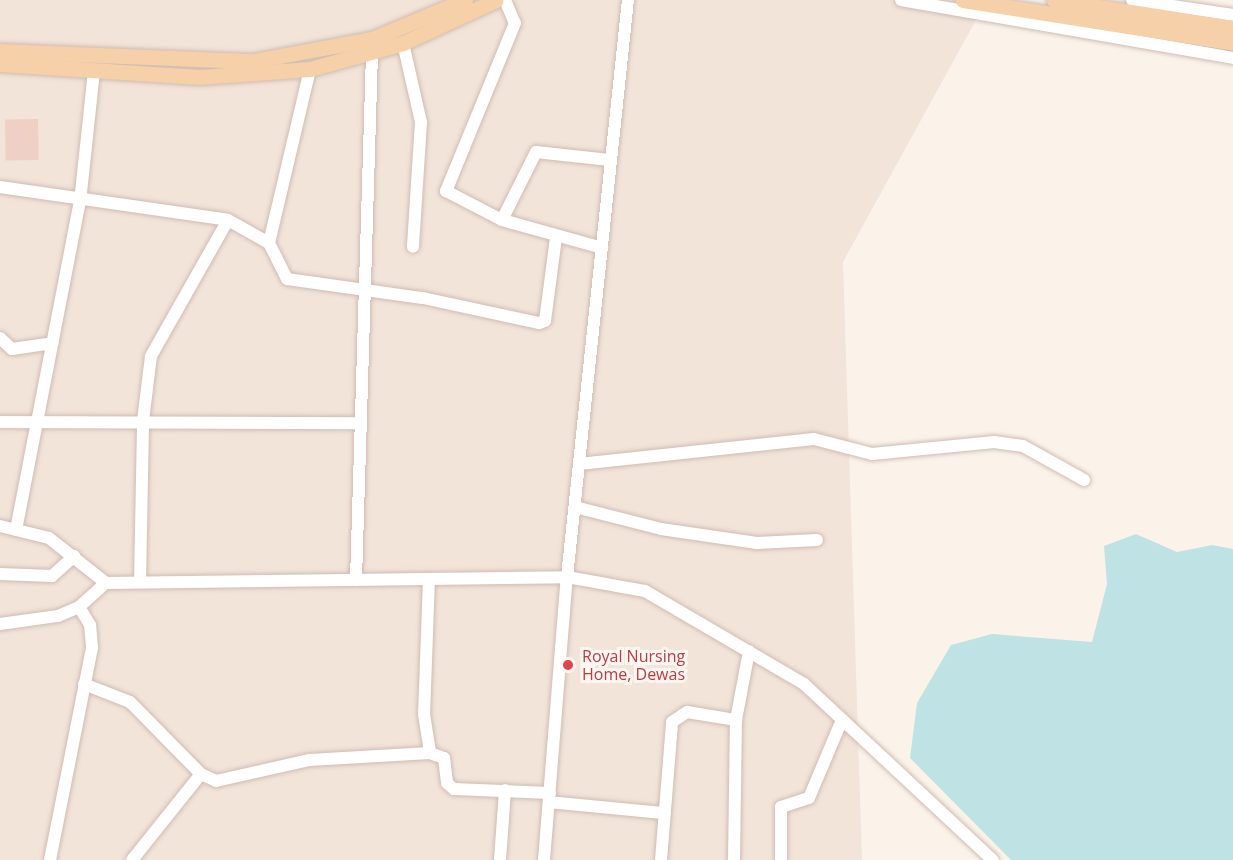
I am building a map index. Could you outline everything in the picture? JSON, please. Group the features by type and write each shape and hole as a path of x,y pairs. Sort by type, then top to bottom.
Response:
{"main road":[{"path":"0,51 253,61 372,39 465,0"},
{"path":"0,64 94,72 211,76 310,69 372,54 403,43 496,0"},
{"path":"963,0 1233,43"},
{"path":"1054,0 1185,10 1233,28"}],"street":[{"path":"505,0 515,23 446,191 502,220 556,237 602,248"},
{"path":"544,860 567,577 628,0"},
{"path":"901,0 1233,58"},
{"path":"1132,0 1185,10 1233,15"},
{"path":"403,43 422,122 413,247"},
{"path":"356,580 372,54"},
{"path":"268,243 310,69"},
{"path":"16,530 35,422 53,343 80,202 94,72"},
{"path":"502,220 536,152 610,160"},
{"path":"0,187 80,202 228,220 268,243 287,279 366,289 539,323 545,321 556,237"},
{"path":"140,582 142,421 151,356 228,220"},
{"path":"0,338 12,349 53,343"},
{"path":"0,422 361,423"},
{"path":"579,464 814,440 872,454 994,442 1023,446 1084,480"},
{"path":"575,507 660,529 757,543 818,540"},
{"path":"0,526 49,538 106,583"},
{"path":"0,574 52,576 74,556"},
{"path":"0,624 58,616 79,607 106,583 567,577 645,591 804,684 993,860"},
{"path":"429,579 424,714 430,753"},
{"path":"50,860 92,647 90,625 79,607"},
{"path":"734,860 736,720 749,651"},
{"path":"84,684 130,702 201,774 235,780 309,759 430,753 444,758 450,787 505,790 664,813"},
{"path":"661,860 672,722 687,712 736,720"},
{"path":"781,860 781,807 809,798 843,720"},
{"path":"132,860 201,774"},
{"path":"500,860 505,790"}],"shaded area":[{"path":"0,0 987,0 843,262 862,860 0,860"}],"water":[{"path":"1136,534 1177,552 1212,545 1233,549 1233,860 1011,860 910,758 917,703 951,645 992,634 1092,642 1107,584 1104,546"}],"building":[{"path":"38,119 39,160 6,161 5,120"}],"place":[{"name":"Royal Nursing Home, Dewas","path":"568,665"}]}
